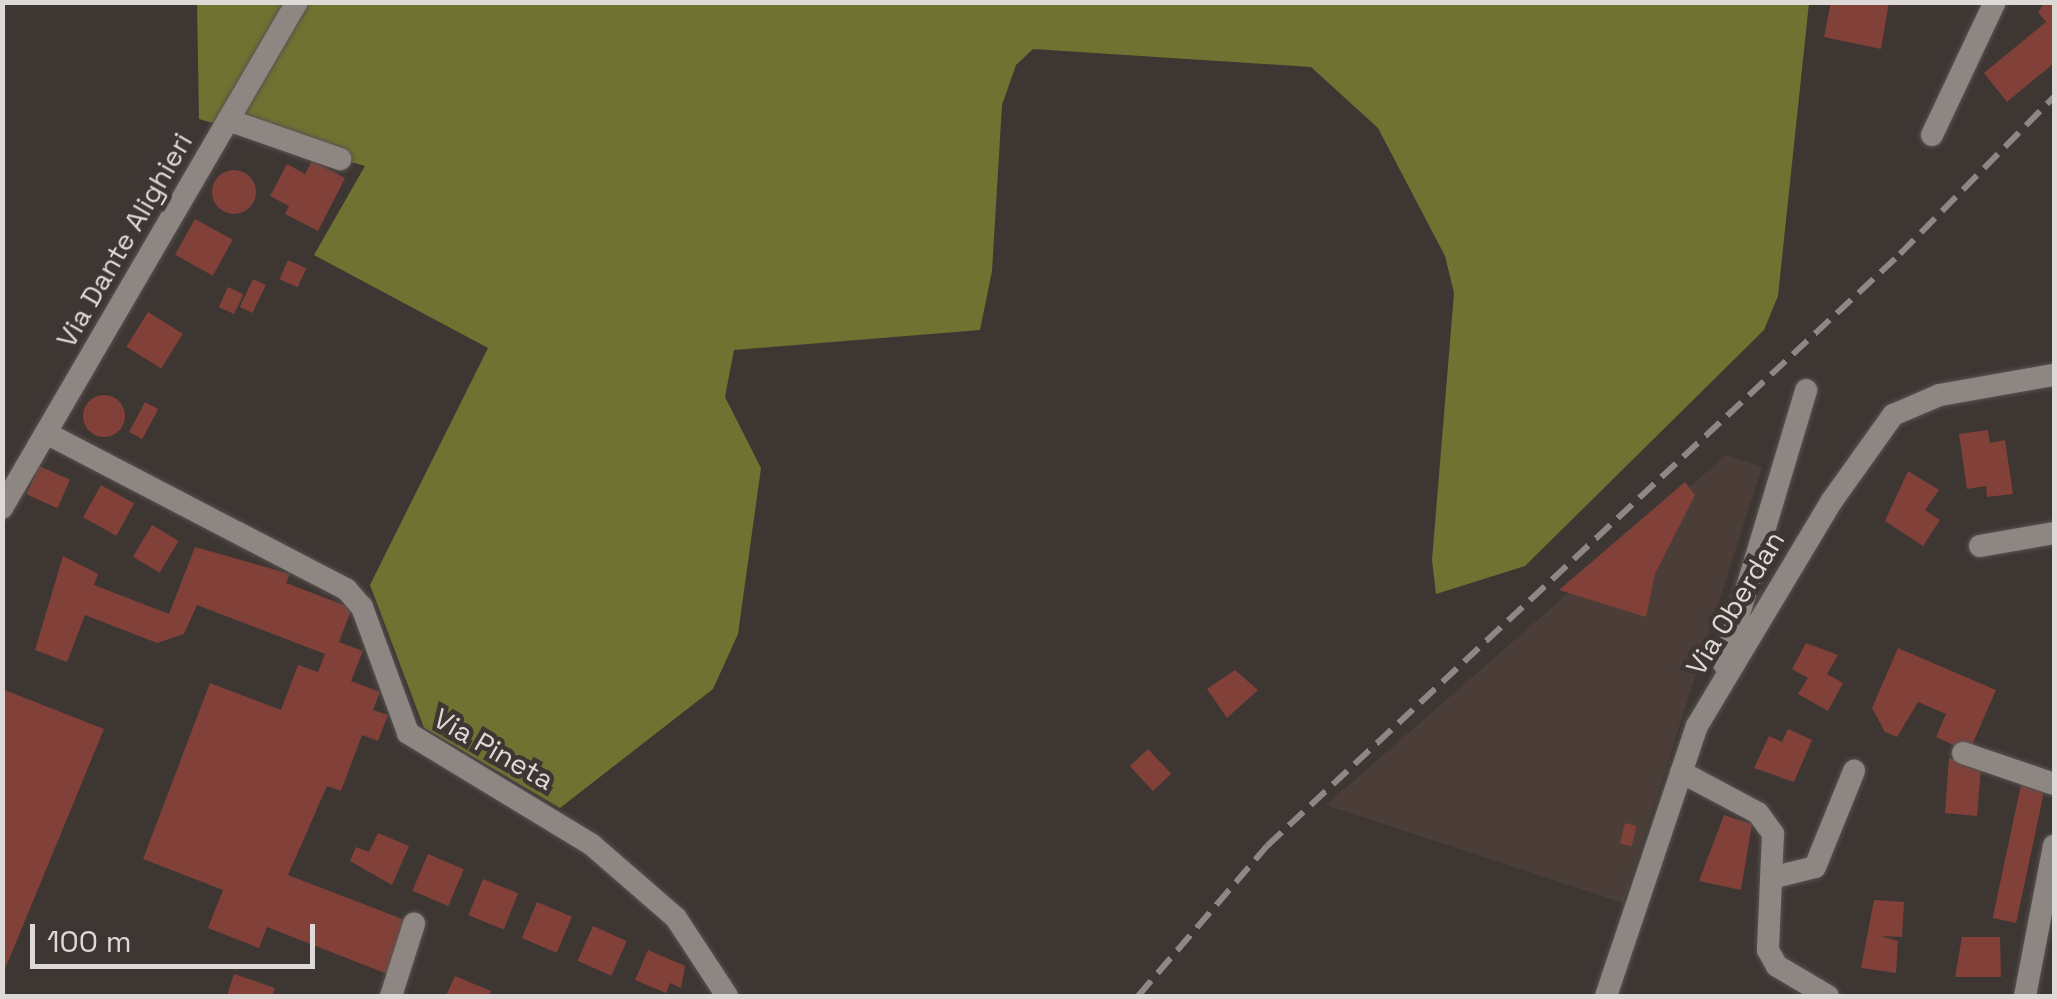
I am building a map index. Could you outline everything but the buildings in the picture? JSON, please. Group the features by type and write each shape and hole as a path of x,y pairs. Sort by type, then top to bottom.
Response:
{"street":[{"name":"Via Dante Alighieri","path":"2,508 297,2"},
{"path":"1932,135 1996,2"},
{"path":"228,120 340,159"},
{"name":"Via Oberdan","path":"1606,996 1681,772 1715,696 1830,502 1893,415 1940,395 2054,375"},
{"path":"1715,696 1806,390"},
{"name":"Via Pineta","path":"46,434 348,590 362,607 408,733 592,845 676,918 727,996"},
{"path":"1980,546 2054,533"},
{"path":"1963,754 2054,784"},
{"path":"1775,877 1815,866 1854,771"},
{"path":"1681,772 1758,813 1773,834 1775,877 1768,950 1777,966 1828,996"},
{"path":"2026,996 2054,846"},
{"path":"391,996 414,924"}],"shaded area":[{"path":"1726,455 1762,467 1623,903 1326,805"}],"green space":[{"path":"197,3 1809,3 1778,296 1764,330 1525,566 1436,594 1432,560 1454,293 1445,256 1378,128 1311,67 1033,49 1016,65 1002,105 992,271 980,330 734,350 725,397 761,468 738,634 713,689 560,808 424,728 370,585 488,348 314,255 365,166 199,119"}],"railway":[{"path":"1138,996 1267,846 1900,254 2054,97"}]}
